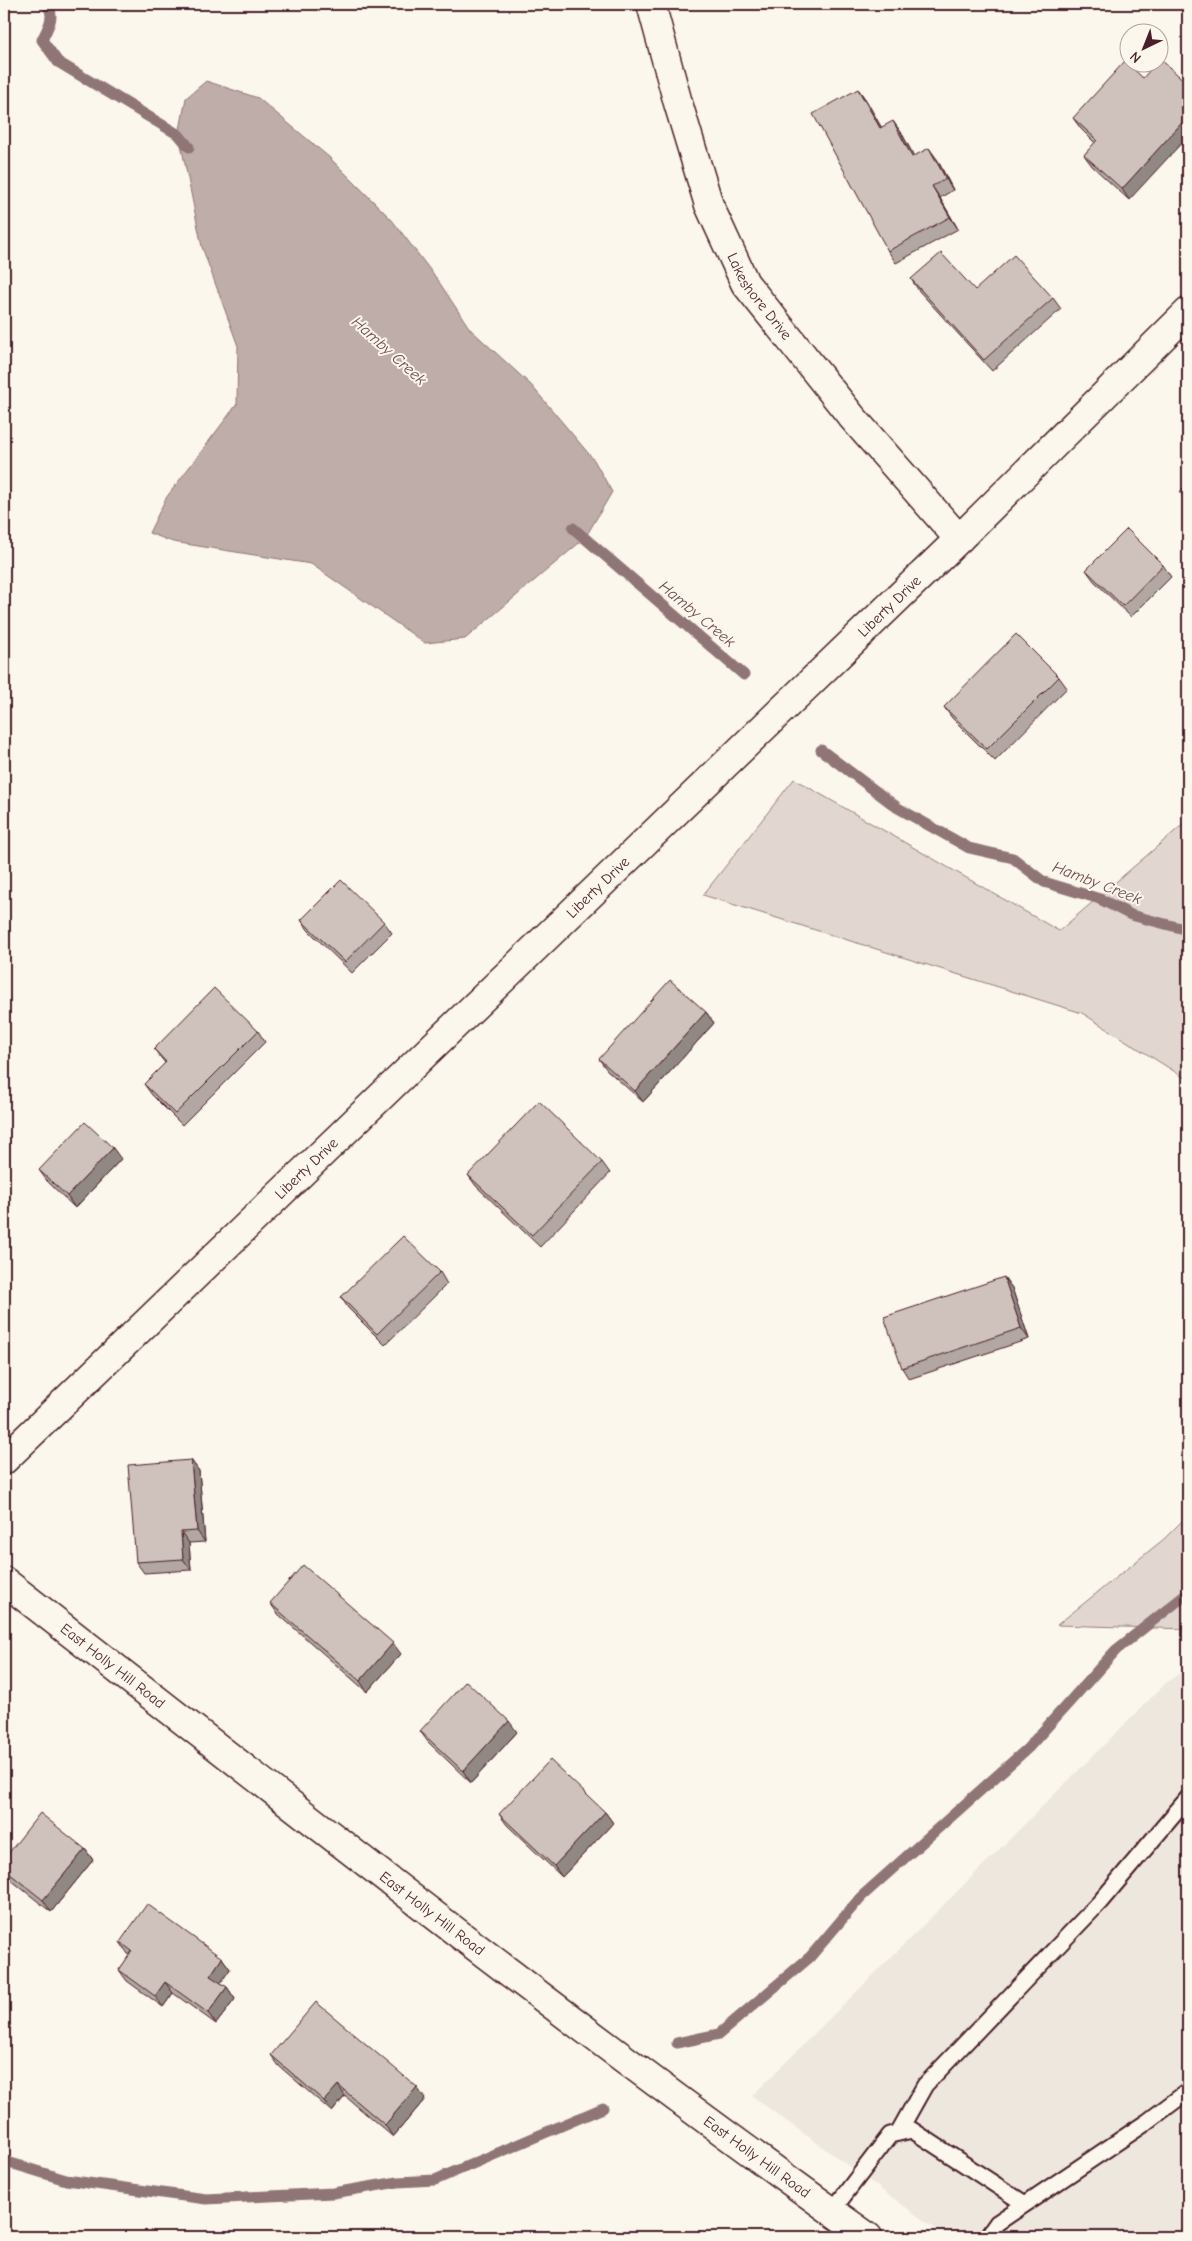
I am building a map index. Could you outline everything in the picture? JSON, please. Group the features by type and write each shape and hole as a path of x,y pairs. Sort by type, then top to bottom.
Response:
{"street":[{"name":"Lakeshore Drive","path":"651,4 678,103 709,205 745,283 852,418 958,539"},
{"name":"Liberty Drive","path":"4,1460 958,539 1188,312"},
{"name":"East Holly Hill Road","path":"4,1581 389,1882 739,2146 832,2211 860,2235"}],"lane":[{"path":"898,2133 924,2085 1100,1902 1188,1798"},
{"path":"987,2237 997,2223 1147,2122 1188,2091"},
{"path":"832,2211 890,2135 912,2130 1025,2204"}],"shaded area":[{"path":"794,779 1059,931 1188,820 1188,1080 1082,1013 703,895"},
{"path":"1188,1515 1188,1629 1057,1625 1164,1539"},
{"path":"1188,1667 1188,2237 947,2237 752,2096 1167,1682"}],"water":[{"path":"206,81 258,98 330,158 392,220 437,279 470,329 531,385 594,460 612,492 585,538 465,639 425,643 311,564 173,542 149,533 166,498 237,404 238,346 202,247 179,135 186,98"}],"building":[{"path":"1120,66 1120,72 1137,72 1143,78 1148,72 1170,72 1170,68 1188,84 1188,116 1122,189 1084,155 1097,140 1073,118"},
{"path":"858,89 880,128 893,121 912,157 929,148 946,179 932,186 950,217 888,251 813,114"},
{"path":"941,253 975,290 1014,255 1053,298 984,360 911,279"},
{"path":"1188,483 1188,500 1180,492"},
{"path":"1127,529 1163,565 1123,606 1086,570"},
{"path":"1016,634 1059,677 987,749 944,707"},
{"path":"341,880 384,922 345,962 301,920"},
{"path":"670,980 706,1012 635,1091 599,1059"},
{"path":"214,988 258,1031 175,1114 144,1084 166,1062 154,1049"},
{"path":"539,1101 602,1162 532,1235 468,1175"},
{"path":"85,1122 113,1148 67,1196 39,1170"},
{"path":"403,1236 440,1272 377,1334 341,1297"},
{"path":"1004,1277 1021,1328 902,1368 884,1317"},
{"path":"191,1460 197,1531 181,1532 183,1559 136,1562 128,1465"},
{"path":"303,1565 393,1643 360,1681 270,1603"},
{"path":"466,1681 509,1721 463,1771 420,1731"},
{"path":"550,1760 605,1812 554,1866 499,1814"},
{"path":"40,1813 85,1849 43,1900 4,1869 4,1859"},
{"path":"147,1904 222,1958 210,1976 227,1987 208,2013 165,1982 155,1996 119,1970 132,1951 120,1942"},
{"path":"316,2002 417,2087 385,2125 338,2085 324,2101 271,2055"}],"waterway":[{"name":"Hamby Creek","path":"46,4 51,17 42,40 58,62 179,135 189,147"},
{"name":"Hamby Creek","path":"573,528 744,675"},
{"name":"Hamby Creek","path":"821,750 898,808 969,848 1013,858 1044,882 1100,899 1131,915 1188,930"},
{"path":"677,2043 719,2034 810,1957 861,1897 1028,1748 1116,1650 1188,1593"},
{"path":"4,2161 66,2180 206,2199 333,2193 398,2182 435,2180 603,2108"}]}
